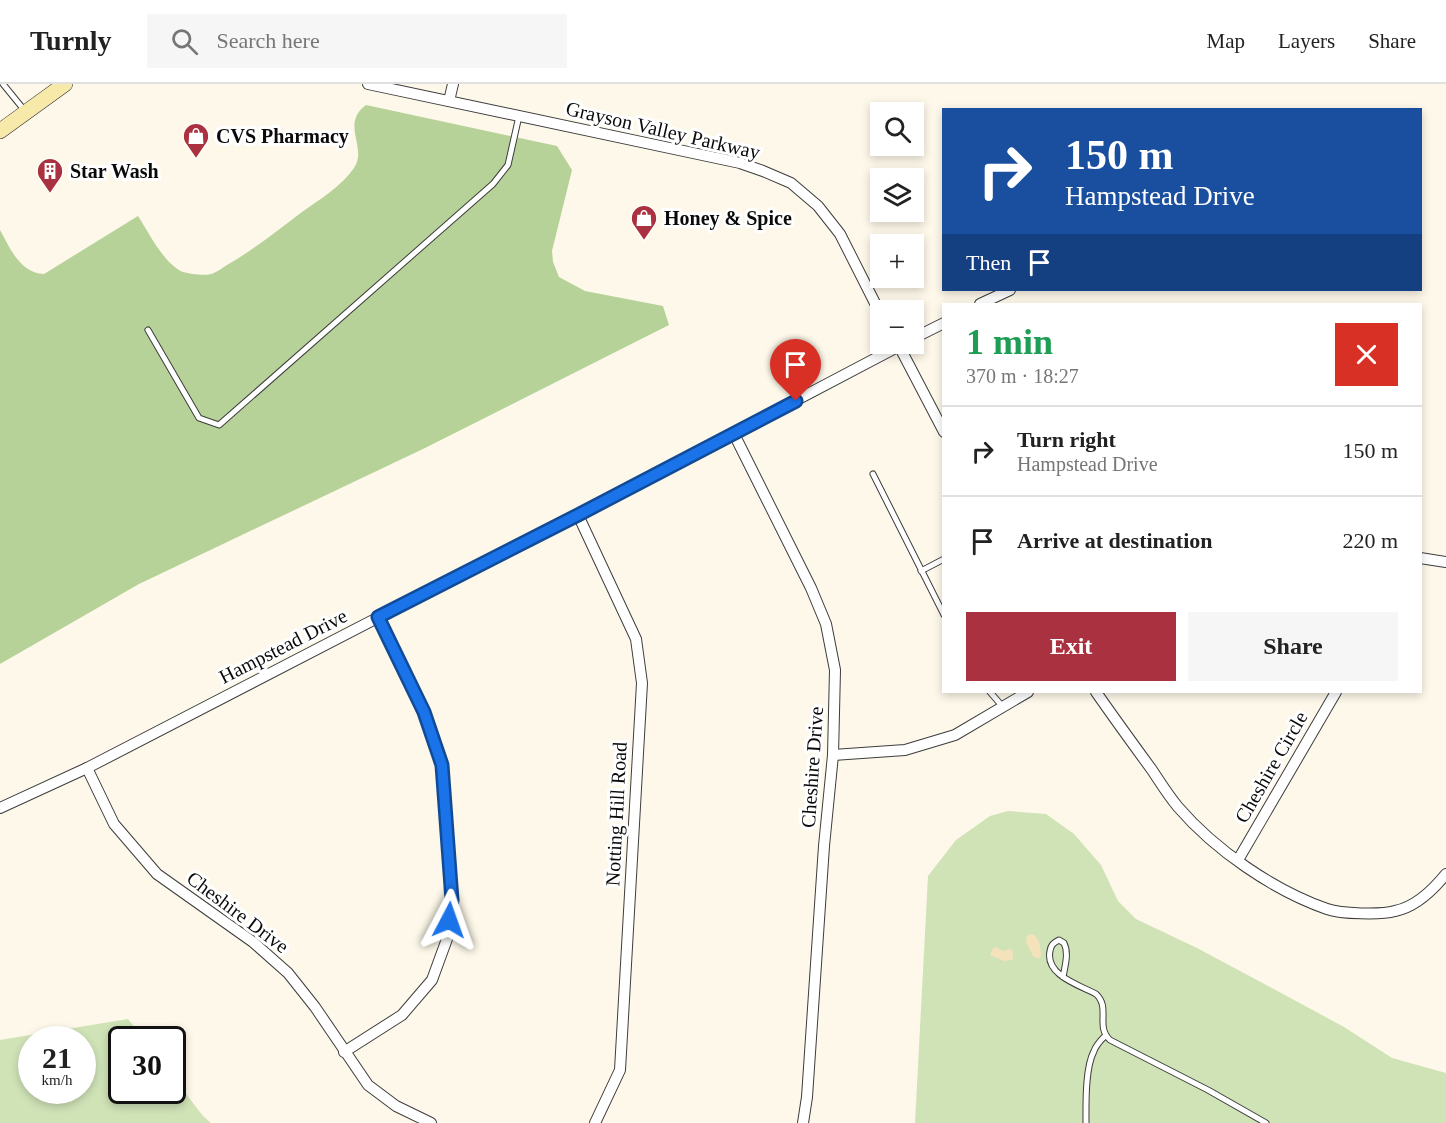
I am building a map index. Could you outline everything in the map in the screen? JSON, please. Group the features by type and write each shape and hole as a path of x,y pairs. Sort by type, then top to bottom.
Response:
{"main road":[{"path":"0,131 65,84"}],"street":[{"name":"Grayson Valley Parkway","path":"368,84 740,163 763,171 791,183 818,206 840,234 873,300"},
{"path":"449,101 453,84"},
{"path":"982,303 1008,291"},
{"path":"924,333 942,324"},
{"name":"Hampstead Drive","path":"0,808 87,768 734,434 882,354"},
{"path":"905,354 942,428"},
{"name":"Cheshire Drive","path":"734,434 811,588 826,624 835,670 833,755 807,1097 803,1123"},
{"name":"Notting Hill Road","path":"578,515 636,639 642,683 620,1070 595,1123"},
{"path":"1422,558 1446,562"},
{"path":"344,1052 402,1015 432,980 447,939 452,900 442,765 424,712 378,617"},
{"path":"833,755 905,750 955,735 1026,693"},
{"path":"1097,693 1178,806 1209,839 1282,889 1329,910 1372,913 1396,911 1413,904 1432,890 1446,874"},
{"name":"Cheshire Circle","path":"1238,860 1335,693"},
{"name":"Cheshire Drive","path":"87,768 114,824 157,874 253,942 288,973 315,1006 368,1085 396,1106 431,1123"}],"lane":[{"path":"3,84 26,112"},
{"path":"148,330 199,418 219,425 493,184 508,165 519,116"},
{"path":"873,474 942,611"},
{"path":"921,571 942,560"},
{"path":"991,693 1003,706"},
{"path":"1063,977 1066,948 1059,940 1050,947 1049,958 1053,968 1063,977 1100,998 1104,1008 1103,1030 1110,1040 1208,1090 1266,1123"},
{"path":"1086,1123 1090,1062 1097,1045 1106,1036"}],"green space":[{"path":"366,105 557,146 572,170 552,251 553,262 559,277 585,291 663,306 669,325 425,448 139,584 0,664 0,230 12,252 22,264 36,273 44,274 138,216 158,247 176,268 193,274 213,273 265,240 330,192 349,175 354,168 358,152 355,120"},
{"path":"1008,811 1046,814 1074,834 1101,865 1118,901 1136,919 1197,948 1344,1027 1392,1058 1446,1073 1446,1123 915,1123 928,876 956,840 990,816"},
{"path":"128,1019 134,1026 108,1026 108,1104 186,1104 186,1094 211,1123 0,1123 0,1040 18,1037 18,1104 96,1104 96,1026 85,1026"}],"sand":[{"path":"1030,934 1039,942 1041,955 1039,959 1033,956 1026,942"},
{"path":"996,947 1003,951 1010,949 1013,952 1012,960 1004,961 990,955"}],"place":[{"name":"CVS Pharmacy","path":"196,159"},
{"name":"Star Wash","path":"50,194"},
{"name":"Honey & Spice","path":"644,241"}],"route":[{"path":"449,920 452,900 442,765 424,712 378,617 796,401"}]}
